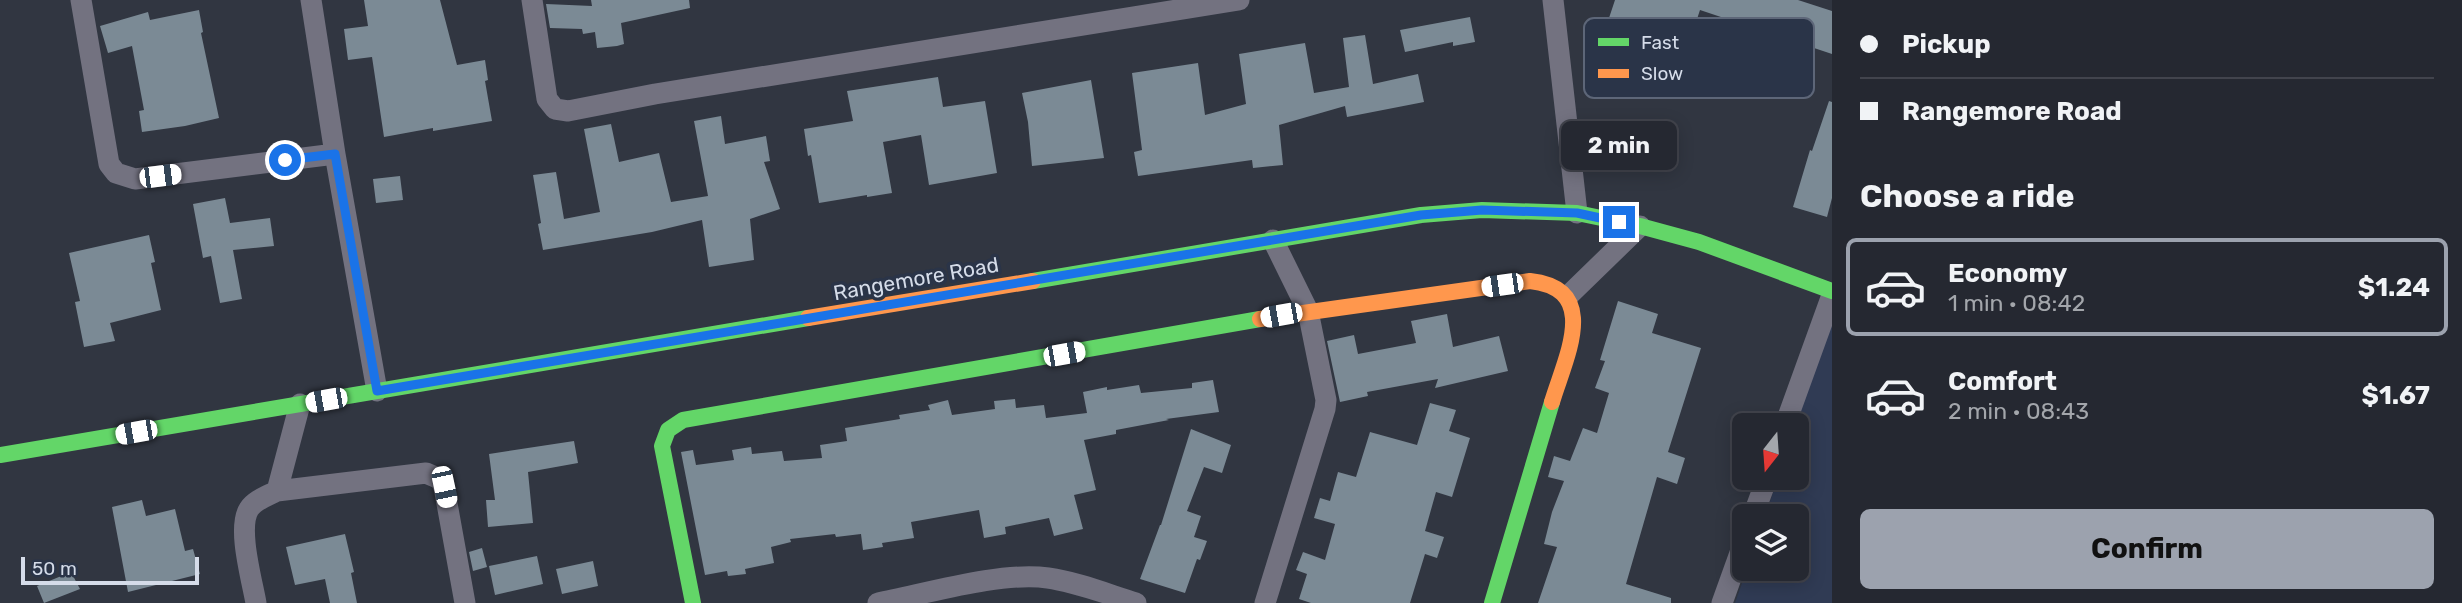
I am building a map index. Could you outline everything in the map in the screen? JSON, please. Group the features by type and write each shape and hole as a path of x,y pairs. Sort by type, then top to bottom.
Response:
{"street":[{"path":"81,0 109,164 116,173 135,179 335,154"},
{"path":"311,0 377,391"},
{"path":"532,0 547,99 555,109 568,111 655,94 1239,0"},
{"path":"1553,0 1577,213"},
{"name":"Rangemore Road","path":"0,455 1421,215 1482,210 1577,213 1699,242 1832,293"},
{"path":"1568,296 1640,226"},
{"path":"1265,603 1325,409 1325,390 1308,310 1273,240"},
{"path":"693,603 662,446 663,436 669,427 683,420 1308,310 1530,281 1549,282 1568,296 1573,307 1574,327 1492,603"},
{"path":"1790,413 1832,293"},
{"path":"277,491 300,404"},
{"path":"256,603 243,528 250,508 260,499 277,491 426,473 440,479 444,487 465,603"},
{"path":"1722,603 1732,575"},
{"path":"878,603 997,579 1028,576 1067,582 1136,603"}],"shaded area":[{"path":"1832,316 1832,603 1735,603 1743,581 1809,581 1809,504 1769,504 1774,490 1810,490 1810,413 1799,413"}],"building":[{"path":"364,0 440,0 457,65 485,60 488,80 485,81 492,121 384,137 372,57 348,60 344,29 368,26"},
{"path":"591,0 689,0 690,8 621,23 624,44 617,46 597,48 595,32 583,34 582,29 550,28 546,4 592,6"},
{"path":"1615,0 1798,0 1832,11 1832,54 1814,48 1814,18 1724,18 1700,10 1697,18 1609,18"},
{"path":"199,10 201,33 219,118 142,132 139,111 144,110 132,46 108,53 100,26 148,12 150,20"},
{"path":"1470,17 1475,42 1453,46 1453,42 1405,52 1400,30"},
{"path":"1365,35 1373,84 1418,74 1424,102 1347,117 1345,106 1279,125 1283,165 1253,168 1252,160 1138,176 1134,152 1142,150 1132,73 1198,63 1205,115 1246,104 1239,54 1305,43 1314,93 1349,87 1343,38"},
{"path":"938,77 943,107 985,101 997,173 929,185 921,135 883,142 892,193 819,203 804,129 853,121 847,91"},
{"path":"1091,80 1104,158 1032,166 1022,93"},
{"path":"1829,101 1832,102 1832,198 1827,217 1793,207 1810,150 1812,151"},
{"path":"721,116 725,144 766,136 770,161 764,162 780,209 750,219 754,260 709,267 702,220 652,232 543,250 533,175 556,172 564,219 600,212 584,129 611,124 619,162 659,153 671,202 708,196 694,121"},
{"path":"400,176 403,200 376,203 373,179"},
{"path":"225,198 230,223 270,218 274,246 233,250 242,299 220,303 211,256 203,258 193,204"},
{"path":"149,235 155,262 151,263 161,310 110,323 115,341 84,347 75,302 80,301 69,253"},
{"path":"1618,301 1658,314 1652,333 1701,348 1668,452 1685,458 1677,484 1657,477 1626,584 1671,598 1671,603 1538,603 1557,547 1544,544 1564,481 1548,477 1554,456 1570,461 1583,428 1597,433 1609,393 1595,388 1605,361 1600,360"},
{"path":"1447,314 1453,347 1499,336 1508,371 1435,388 1438,379 1367,392 1368,396 1340,402 1327,341 1354,335 1358,354 1416,343 1411,321"},
{"path":"1213,380 1219,412 1166,419 1169,420 1116,430 1116,434 1084,440 1096,490 1074,495 1083,529 1054,536 1049,518 1005,527 1006,534 984,538 979,510 911,522 914,538 882,543 883,547 863,550 861,534 790,539 791,542 771,547 774,563 745,569 746,574 728,576 727,571 705,575 681,452 693,450 696,465 734,460 732,450 751,447 752,454 782,451 784,461 822,458 820,445 847,441 845,428 900,419 899,415 930,410 928,405 948,400 952,415 995,409 994,401 1015,399 1016,408 1044,405 1046,418 1087,413 1083,392 1139,385 1141,393 1192,388 1192,383"},
{"path":"1430,403 1456,410 1449,431 1470,438 1452,497 1436,492 1425,531 1444,537 1437,558 1425,554 1410,603 1311,603 1299,599 1307,574 1296,570 1303,552 1325,560 1335,524 1314,518 1320,498 1330,501 1338,472 1356,477 1370,432 1417,445"},
{"path":"1191,429 1231,445 1222,473 1204,467 1187,511 1201,516 1194,537 1207,541 1200,560 1197,559 1185,593 1140,579 1161,525"},
{"path":"574,441 578,463 528,472 533,523 488,527 486,500 495,500 489,454"},
{"path":"142,500 146,516 175,509 185,551 193,549 200,574 128,592 112,507"},
{"path":"345,534 354,572 351,573 357,603 330,603 325,579 295,585 286,547"},
{"path":"482,548 487,567 473,571 469,552"},
{"path":"537,556 543,584 495,595 489,566"},
{"path":"593,561 598,586 562,594 556,569"},
{"path":"71,572 80,589 44,603 37,586"}],"traffic: fast":[{"path":"1033,281 1421,215 1482,210 1577,213 1640,226 1699,242 1832,291"},
{"path":"0,455 808,318"},
{"path":"693,603 662,446 668,430 683,420 1260,319"},
{"path":"1492,603 1552,402"}],"traffic: slow":[{"path":"808,318 1033,281"},
{"path":"1260,319 1530,281 1552,287 1566,297 1572,311 1573,328 1552,402"}],"route":[{"path":"285,160 335,154 377,391 1421,215 1482,210 1577,213 1619,222"}]}
